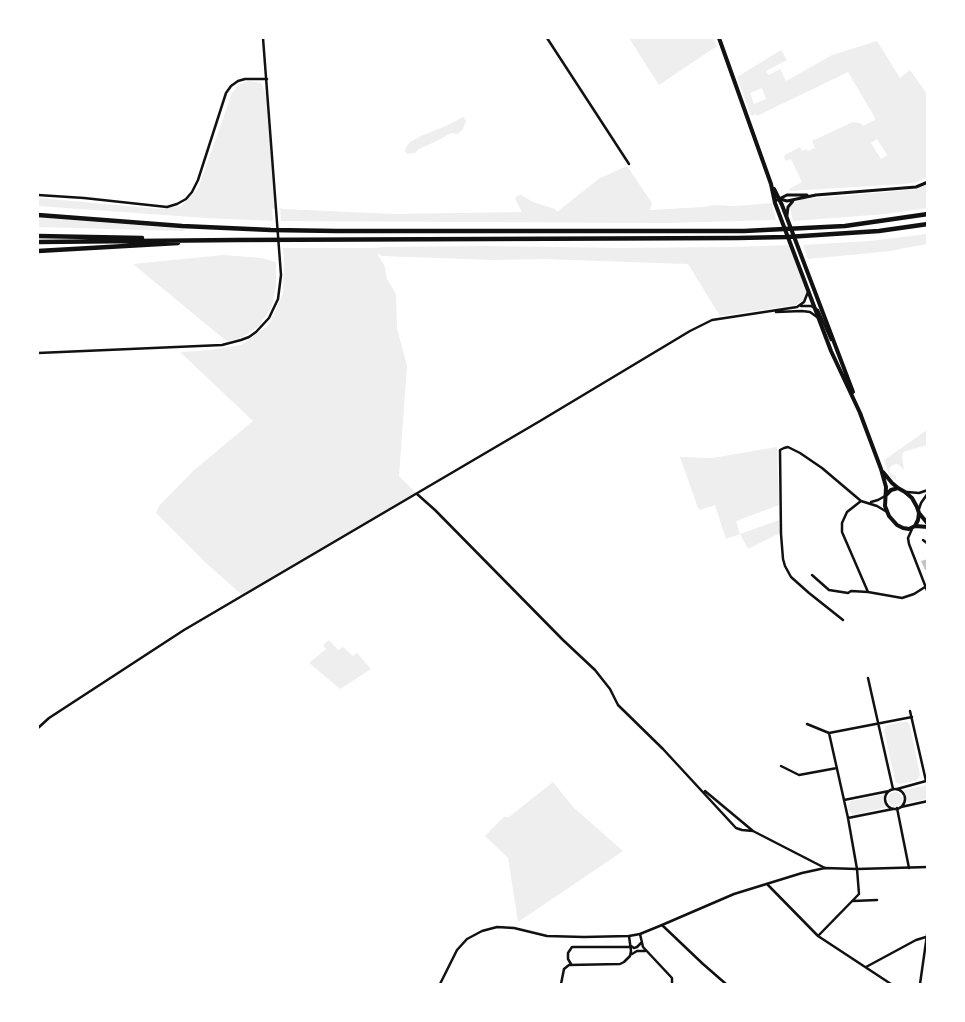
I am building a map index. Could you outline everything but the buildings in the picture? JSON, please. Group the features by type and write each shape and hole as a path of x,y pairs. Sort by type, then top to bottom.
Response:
{"highway":[{"path":"38,215 191,226 337,231 806,229 846,226 928,214"},
{"path":"38,242 686,239 808,236 879,231 928,224"},
{"path":"38,236 236,240"},
{"path":"38,252 236,240"}],"main road":[{"path":"719,38 814,307 834,357 861,415"},
{"path":"775,201 786,195 816,195 916,187 928,182"},
{"path":"771,184 780,199 881,469 886,487 885,506 888,513 894,521 906,529 928,526"},
{"path":"780,199 787,201 816,195"},
{"path":"788,220 788,207 791,202 797,199"},
{"path":"881,469 888,479 905,492 914,502 918,512 928,526"},
{"path":"886,495 891,490 898,488"},
{"path":"914,527 918,520 918,512"}],"street":[{"path":"38,354 207,346 232,343 256,332 269,318 278,299 281,276 263,38"},
{"path":"547,38 629,164"},
{"path":"38,195 167,207 178,204 192,192 198,180 226,93 238,81 266,79"},
{"path":"797,307 806,299 808,288"},
{"path":"760,313 810,311 814,307 817,296"},
{"path":"38,728 49,718 184,630 700,325 718,319 806,305 814,307 820,312 837,350"},
{"path":"802,311 815,315 821,324"},
{"path":"843,620 791,577 785,566 781,534 780,450 788,448 800,453 822,468 861,501 877,506 888,513"},
{"path":"905,492 928,492"},
{"path":"918,512 920,503 928,492"},
{"path":"417,494 595,670 604,680 618,704 663,749 736,828 753,831"},
{"path":"869,503 886,495"},
{"path":"861,501 847,512 842,523 842,532 868,592"},
{"path":"914,527 909,534 909,544 928,593"},
{"path":"923,540 928,544"},
{"path":"812,575 829,590 848,593 851,591 868,592 902,598 914,594 925,587"},
{"path":"868,678 893,790"},
{"path":"844,800 927,781 910,711"},
{"path":"807,724 829,733 912,717"},
{"path":"818,936 859,894 857,869 848,818 829,733"},
{"path":"781,766 799,775 836,768"},
{"path":"696,784 753,831 825,868"},
{"path":"893,790 902,792 905,797 904,803 897,808 888,805 885,799 888,793 893,790"},
{"path":"848,818 928,801"},
{"path":"897,808 909,868"},
{"path":"440,984 457,950 467,939 490,928 504,926 547,936 629,936 640,934 734,894 802,873 825,868 928,867"},
{"path":"768,884 818,936 891,984"},
{"path":"852,901 878,900"},
{"path":"662,925 726,984"},
{"path":"920,984 928,928"},
{"path":"640,934 646,952 672,978 672,984"},
{"path":"629,936 630,955"},
{"path":"866,968 916,940 926,938"},
{"path":"571,964 568,959 568,953 572,947 631,946 634,948 640,946 642,942"},
{"path":"561,984 564,970 571,964 620,964 633,952 646,952"}],"shaded area":[{"path":"629,38 713,38 717,46 659,85"},
{"path":"877,41 900,78 910,70 927,94 927,177 917,182 905,184 791,191 789,189 802,182 791,159 786,161 785,155 800,147 802,151 815,148 812,141 853,122 864,126 875,120 874,116 848,72 757,116 756,114 751,116 737,77 781,50 787,60 766,71 769,75 780,69 786,81 832,55","holes":["762,88 766,99 754,104 750,93","877,139 887,155 881,159 871,143"]},
{"path":"249,81 261,83 266,94 276,208 272,209 273,221 38,206 38,198 160,209 181,206 198,189 232,93 240,84"},
{"path":"463,117 466,121 463,129 458,134 451,133 419,149 415,153 407,154 405,151 410,142"},
{"path":"627,166 652,203 650,210 772,203 776,220 666,223 281,221 280,208 394,214 522,212 515,199 521,195 533,202 558,211 600,178"},
{"path":"927,184 927,208 886,214 793,221 791,213 790,207 793,203 804,199 917,189"},
{"path":"38,217 186,229 182,231 38,227"},
{"path":"927,234 927,244 891,251 808,259 803,245 869,241"},
{"path":"791,245 808,293 803,300 796,305 720,316 688,264 543,259 493,260 382,256 377,253 385,267 387,279 396,294 397,328 407,366 399,476 417,494 242,595 206,563 156,513 159,506 193,471 253,421 180,352 241,345 269,325 283,294 283,248 487,246 623,248"},
{"path":"223,255 262,258 276,262 276,286 272,306 259,326 241,338 228,341 133,264"},
{"path":"927,430 927,445 903,452 904,470 897,464 890,467 889,471 891,474 896,476 896,480 893,479 889,475 884,460"},
{"path":"777,447 779,505 736,521 740,534 726,539 715,505 700,510 698,508 680,457 712,458"},
{"path":"779,520 780,533 748,549 740,534"},
{"path":"329,640 338,650 343,647 353,656 357,653 371,669 340,689 309,663 326,649 323,645"},
{"path":"908,722 910,727 920,775 917,780 900,784 895,780 884,730 887,725"},
{"path":"553,782 573,807 623,851 518,922 508,858 485,836 504,817 509,817"},
{"path":"927,785 927,799 907,803 904,790"},
{"path":"892,792 898,792 902,799 898,806 892,806 888,802 888,796"},
{"path":"884,794 883,801 887,807 854,815 849,811 848,806 851,801"}]}
